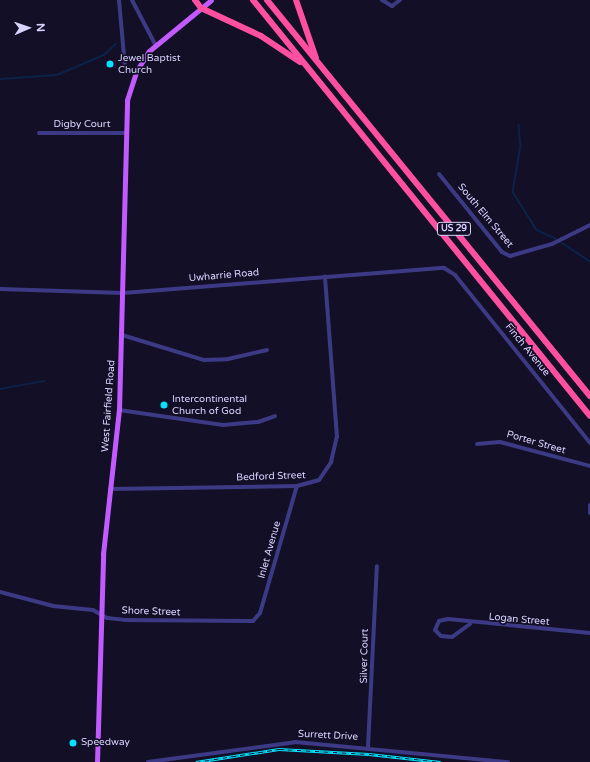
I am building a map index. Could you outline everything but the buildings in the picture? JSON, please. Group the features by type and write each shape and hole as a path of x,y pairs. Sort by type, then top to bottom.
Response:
{"highway":[{"path":"195,0 201,8 261,36 308,68"},
{"name":"US 29","path":"253,0 590,416"},
{"name":"US 29","path":"267,0 590,396"},
{"path":"296,0 318,63"}],"main road":[{"name":"West Fairfield Road","path":"97,762 100,613 110,489 119,410 127,100 134,76 155,44 211,0"}],"street":[{"path":"119,0 125,67"},
{"path":"132,0 155,44"},
{"path":"382,0 392,6 400,0"},
{"name":"Digby Court","path":"39,132 126,133"},
{"name":"South Elm Street","path":"439,174 502,252 510,256 552,244 590,225"},
{"name":"Uwharrie Road","path":"0,289 123,293 325,276 449,270"},
{"name":"Finch Avenue","path":"449,270 590,443"},
{"name":"Bedford Street","path":"110,489 297,486 319,480 331,462 336,443 325,276"},
{"path":"122,335 204,360 228,359 267,350"},
{"path":"119,410 223,425 258,422 275,416"},
{"name":"Porter Street","path":"477,444 500,442 590,466"},
{"name":"Inlet Avenue","path":"257,618 297,486"},
{"path":"590,505 590,514"},
{"name":"Silver Court","path":"368,747 377,566"},
{"name":"Shore Street","path":"0,592 53,606 93,610 125,620 249,622 257,618"},
{"name":"Logan Street","path":"470,624 457,635 444,638 437,633 435,626 439,621 448,619 470,624 590,633"},
{"name":"Surrett Drive","path":"148,762 295,742 368,747 508,762"}],"waterway":[{"path":"0,79 57,75 104,55 116,44"},
{"path":"519,125 521,146 513,192 537,230 556,239"},
{"path":"562,243 590,261"},
{"path":"0,389 44,381"}],"railway":[{"path":"196,762 279,749 369,754 441,762"}],"place":[{"name":"Jewel Baptist Church","path":"110,64"},
{"name":"Intercontinental Church of God","path":"164,405"},
{"name":"Speedway","path":"73,743"}]}
